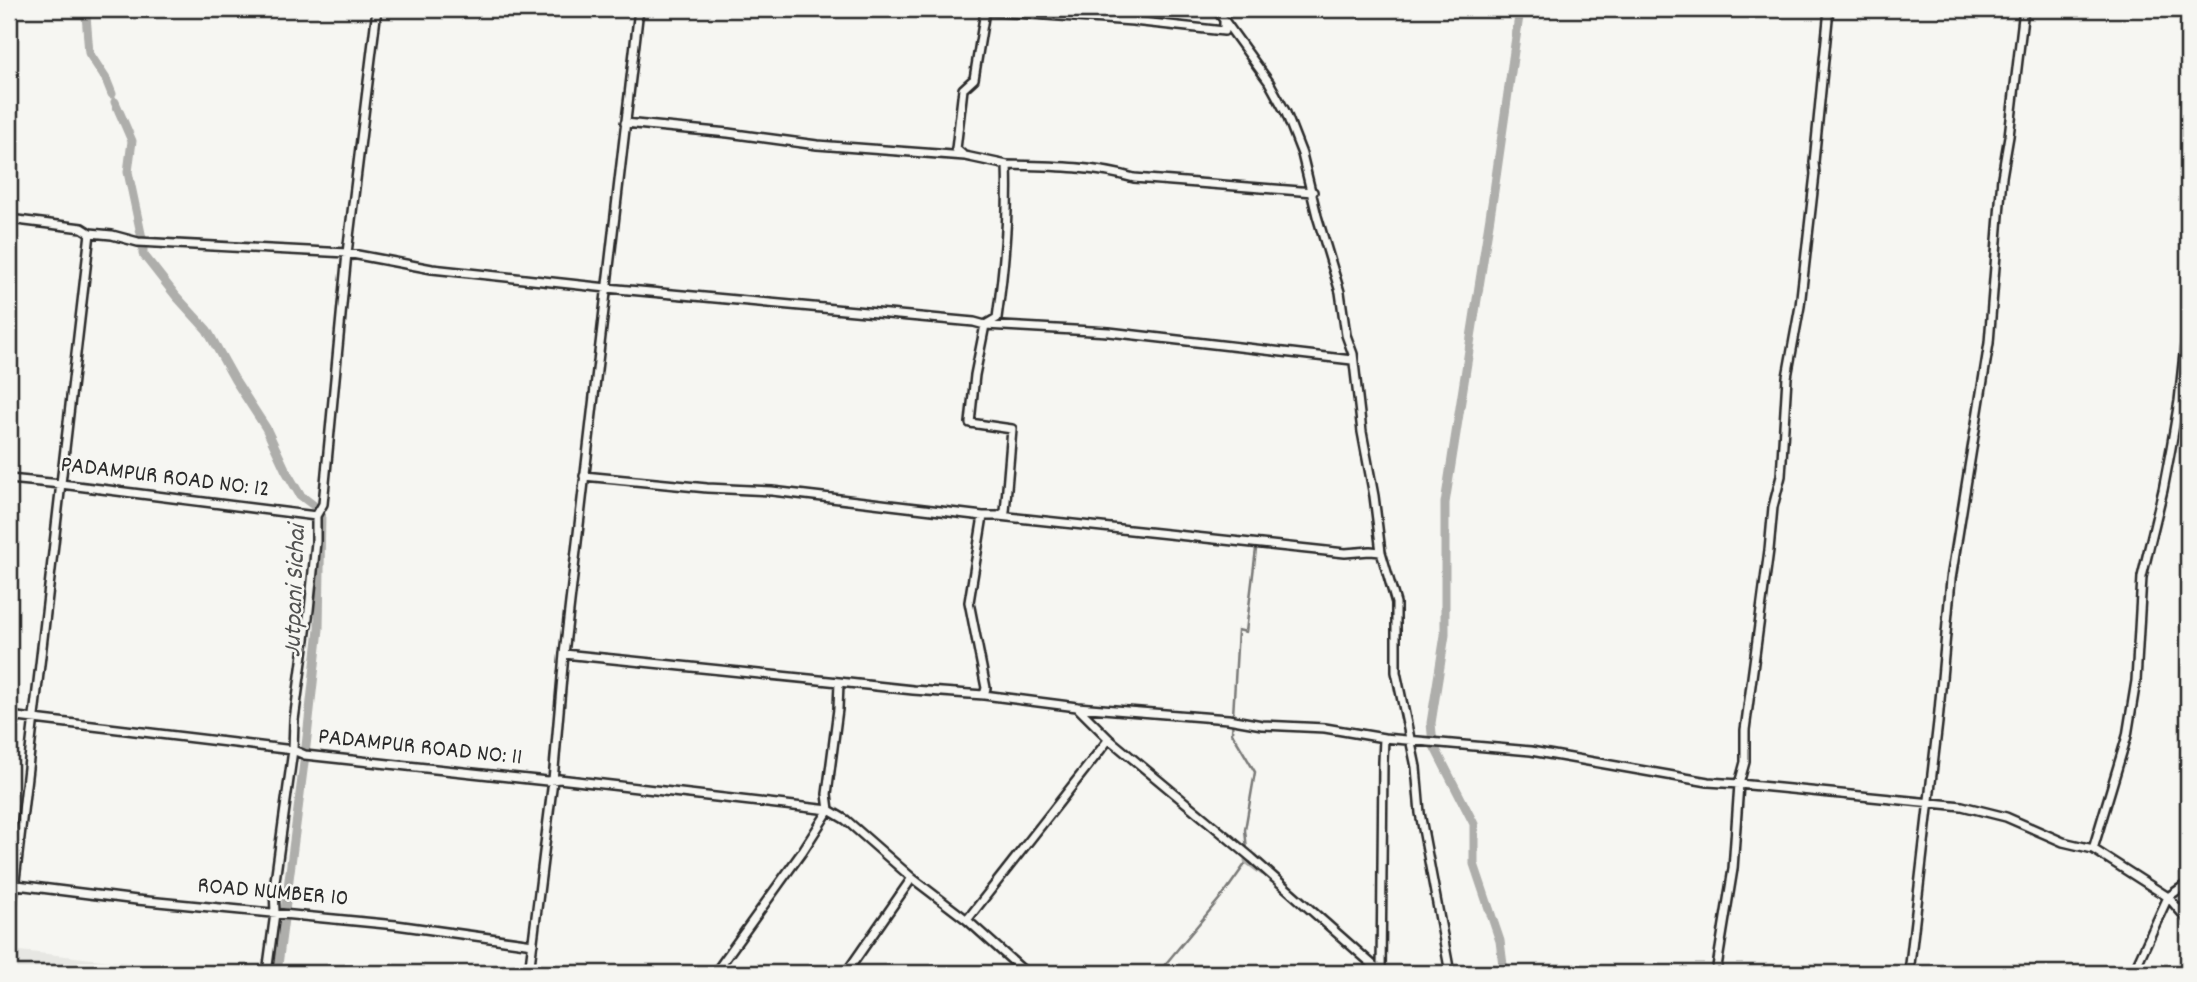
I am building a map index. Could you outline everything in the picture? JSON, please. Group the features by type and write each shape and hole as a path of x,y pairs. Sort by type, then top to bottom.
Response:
{"street":[{"path":"267,973 275,913 274,888 309,610 316,516 323,504 347,253 377,9"},
{"path":"529,973 639,9"},
{"path":"1216,9 1269,82 1286,113 1303,154 1317,216 1340,292 1346,335 1353,354 1381,552 1396,603 1396,672 1408,740 1416,767 1420,813 1450,973"},
{"path":"1716,973 1733,869 1740,784 1745,762 1745,730 1773,508 1781,476 1787,377 1802,293 1829,9"},
{"path":"1909,973 1938,722 1951,579 1990,344 2002,177 2024,9"},
{"path":"965,156 956,149 963,89 974,79 980,10 1133,21 1224,31 1224,21"},
{"path":"625,123 817,145 965,156 1007,165 1054,166 1116,173 1134,178 1313,192"},
{"path":"999,516 1005,512 1012,429 970,423 975,375 985,325 997,318 1000,299 1008,189 1007,165"},
{"path":"2188,185 2188,246"},
{"path":"9,219 82,228 90,233 112,235 143,243 347,253 432,269 607,288 985,325 1109,332 1352,360"},
{"path":"9,932 12,884 35,719 90,233"},
{"path":"2093,849 2127,736 2136,681 2141,577 2171,448 2188,316"},
{"path":"584,475 707,488 772,491 983,516 1345,553 1381,552"},
{"name":"PADAMPUR ROAD NO: 12","path":"9,479 316,516"},
{"path":"983,516 970,602 986,688 984,695"},
{"path":"564,654 913,691 984,695 1077,707 1242,720 1262,725 1325,727 1372,737 1531,751 1708,782 1962,806 2006,817 2063,842 2093,849 2168,897 2188,920"},
{"path":"715,973 829,810 827,794 839,682"},
{"path":"1077,707 1109,739 1384,973"},
{"name":"PADAMPUR ROAD NO: 11","path":"9,716 293,750 305,754 829,810"},
{"path":"1384,738 1384,973"},
{"path":"967,920 1109,739"},
{"path":"829,810 846,820 912,878 967,920 1026,973"},
{"path":"846,973 912,878"},
{"path":"2133,973 2168,897 2188,883"},
{"name":"ROAD NUMBER 10","path":"12,884 136,900 396,925 533,944"}],"shaded area":[{"path":"9,949 147,965 146,973 9,973"}],"waterway":[{"name":"Jutpani Sichai","path":"77,9 86,15 89,53 106,79 112,94"},
{"path":"1504,973 1500,941 1474,864 1474,824 1433,744 1431,723 1445,635 1445,503 1520,9"},
{"name":"Jutpani Sichai","path":"115,102 132,141 128,172 143,254 207,330 266,428 300,495 321,511 319,629 277,973"},
{"path":"1247,850 1245,830 1255,772 1232,733 1238,630 1246,632 1256,549"},
{"path":"1158,973 1226,891 1248,860 1247,857"},
{"path":"1248,860 1263,871"}]}
